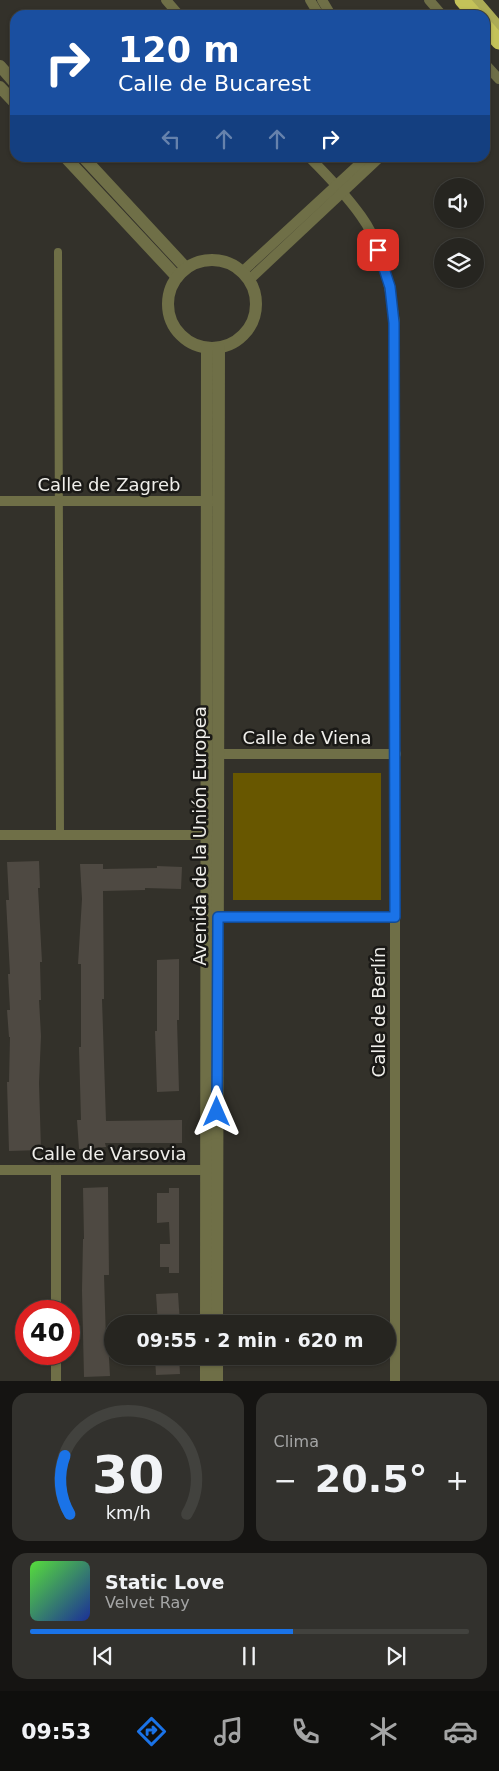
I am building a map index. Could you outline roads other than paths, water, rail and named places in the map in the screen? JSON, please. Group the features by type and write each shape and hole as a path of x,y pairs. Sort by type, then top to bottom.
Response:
{"highway":[{"path":"462,0 471,10"},
{"path":"490,32 499,42"}],"main road":[{"path":"475,0 484,10"},
{"path":"490,18 499,28"}],"street":[{"path":"166,0 175,10"},
{"path":"429,0 438,10"},
{"path":"0,66 10,77"},
{"path":"490,69 499,79"},
{"path":"0,87 10,98"},
{"path":"70,162 177,277"},
{"path":"88,162 186,268"},
{"name":"Calle de Berlín","path":"314,162 362,217 378,250 390,287 394,323 396,754 395,1381"},
{"path":"339,189 363,162"},
{"path":"245,276 339,189 374,162"},
{"path":"58,252 60,835"},
{"path":"206,260 221,260 234,265 253,287 256,302 255,317 248,330 238,340 224,347 213,348 195,345 182,337 173,326 168,312 168,298 172,284 186,268 206,260"},
{"name":"Avenida de la Unión Europea","path":"213,348 212,1170 217,1315"},
{"name":"Calle de Zagreb","path":"0,501 213,501"},
{"name":"Avenida de la Unión Europea","path":"206,1315 218,917 212,835 218,754 213,501"},
{"name":"Calle de Viena","path":"218,754 396,754"},
{"path":"0,835 212,835"},
{"path":"218,917 395,917"},
{"name":"Calle de Varsovia","path":"0,1170 212,1170"},
{"path":"56,1170 56,1300"},
{"path":"56,1365 56,1381"},
{"path":"206,1365 206,1381"},
{"path":"217,1365 217,1381"}]}
